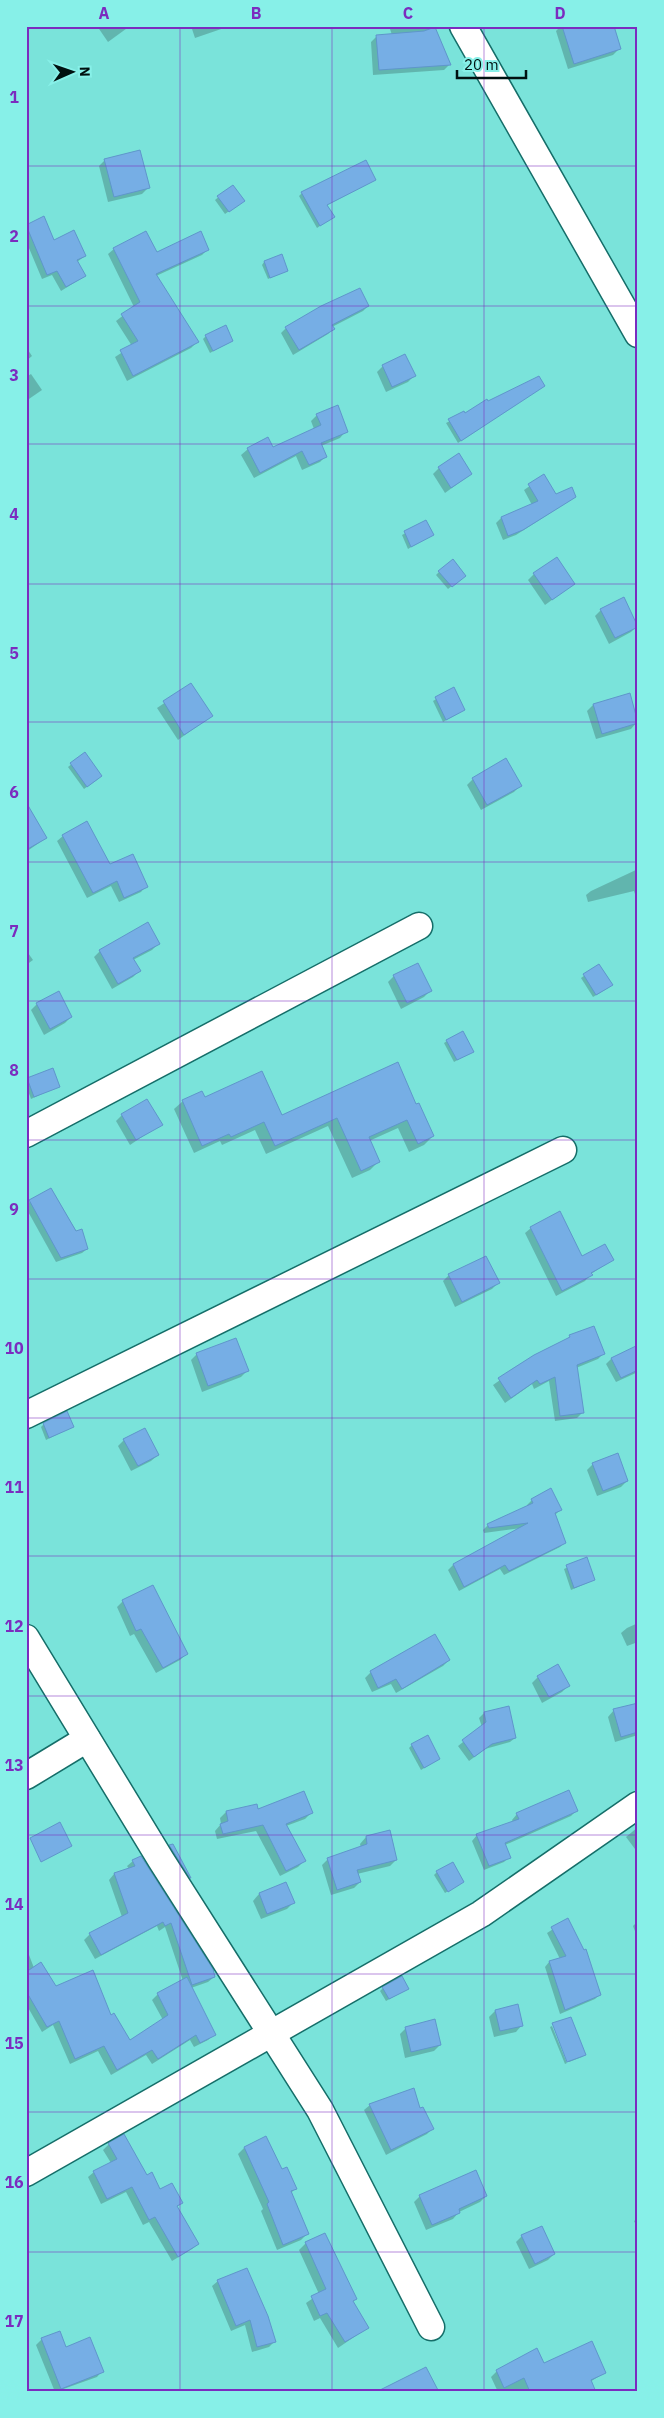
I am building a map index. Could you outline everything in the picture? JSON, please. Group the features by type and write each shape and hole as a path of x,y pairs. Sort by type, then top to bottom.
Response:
{"street":[{"path":"463,26 638,334"},
{"path":"26,1134 418,926"},
{"path":"26,1415 563,1150"},
{"path":"26,1638 161,1860 273,2033 320,2110 431,2327"},
{"path":"26,1776 87,1739"},
{"path":"26,2173 481,1914 638,1804"}],"building":[{"path":"562,26 614,26 621,49 574,64"},
{"path":"435,27 451,65 379,70 376,35 424,31"},
{"path":"140,150 150,188 114,197 104,159"},
{"path":"366,160 376,180 327,205 335,217 320,226 301,192"},
{"path":"233,185 245,201 229,212 217,196"},
{"path":"44,216 54,240 74,230 86,256 77,260 86,276 66,287 57,271 47,275 26,225"},
{"path":"146,231 157,252 201,231 209,250 156,274 199,342 133,376 120,350 138,341 121,314 140,302 113,248"},
{"path":"282,254 288,271 270,278 264,261"},
{"path":"360,288 369,306 332,325 335,329 299,350 285,327 321,306"},
{"path":"226,325 233,341 213,351 205,335"},
{"path":"405,354 416,376 392,387 382,365"},
{"path":"539,376 545,386 461,441 448,419 464,411 465,413 487,399 488,401"},
{"path":"338,405 348,432 321,443 327,457 309,465 302,451 260,473 247,448 268,437 273,447 321,425 316,414"},
{"path":"459,453 472,474 451,488 438,467"},
{"path":"544,474 556,494 572,487 576,497 523,530 508,536 501,517 538,501 528,484"},
{"path":"426,520 434,535 411,547 404,531"},
{"path":"557,557 575,584 552,600 533,573"},
{"path":"453,559 466,576 452,587 438,571"},
{"path":"624,597 638,627 615,638 600,609"},
{"path":"191,683 213,716 184,735 163,701"},
{"path":"454,687 465,710 446,720 435,697"},
{"path":"630,693 638,723 602,734 593,704"},
{"path":"85,752 102,776 87,787 70,763"},
{"path":"506,758 522,786 487,805 472,778"},
{"path":"26,802 47,838 26,850"},
{"path":"87,821 110,864 133,854 148,887 124,898 117,881 93,893 62,835"},
{"path":"148,922 160,944 133,958 141,971 118,984 99,950"},
{"path":"418,963 432,991 407,1003 393,975"},
{"path":"599,964 613,985 596,995 583,974"},
{"path":"59,991 72,1017 50,1029 36,1003"},
{"path":"463,1031 474,1052 457,1060 446,1040"},
{"path":"398,1062 416,1104 419,1103 434,1136 418,1144 407,1120 369,1137 380,1162 361,1171 337,1118 275,1146 264,1122 231,1137 229,1134 202,1146 182,1100 202,1091 205,1097 262,1071 282,1115"},
{"path":"53,1068 60,1087 34,1097 27,1078"},
{"path":"147,1099 163,1125 136,1140 121,1114"},
{"path":"51,1188 76,1231 82,1229 88,1249 61,1258 29,1200"},
{"path":"560,1211 582,1256 605,1244 614,1260 591,1273 593,1275 562,1291 530,1227"},
{"path":"486,1256 500,1283 462,1302 448,1274"},
{"path":"594,1326 605,1354 577,1365 584,1413 560,1416 555,1377 540,1384 537,1380 511,1398 498,1378 534,1355 570,1337 569,1335"},
{"path":"236,1338 249,1371 208,1386 196,1353"},
{"path":"638,1345 638,1370 621,1378 611,1358"},
{"path":"67,1411 74,1427 49,1438 43,1423"},
{"path":"145,1428 159,1455 138,1466 123,1439"},
{"path":"618,1453 628,1481 603,1491 592,1463"},
{"path":"551,1488 562,1510 555,1513 566,1543 509,1571 505,1565 464,1587 453,1564 528,1523 489,1528 487,1524 533,1503 531,1499"},
{"path":"587,1557 595,1580 574,1588 566,1565"},
{"path":"153,1585 188,1654 163,1668 141,1629 136,1631 122,1600"},
{"path":"435,1634 450,1660 402,1689 396,1679 378,1688 370,1671"},
{"path":"558,1664 570,1686 549,1697 537,1676"},
{"path":"638,1703 638,1732 621,1737 613,1709"},
{"path":"509,1706 516,1738 492,1744 474,1757 462,1740 486,1722 484,1712"},
{"path":"428,1735 440,1759 424,1768 411,1744"},
{"path":"569,1790 578,1811 505,1843 511,1858 489,1866 476,1834 519,1819 516,1813"},
{"path":"304,1791 313,1813 286,1824 306,1861 286,1871 263,1825 223,1834 220,1824 228,1821 226,1811 257,1804 258,1809"},
{"path":"60,1822 72,1846 41,1862 30,1838"},
{"path":"390,1830 397,1860 357,1870 361,1882 337,1890 327,1858 367,1844 366,1836"},
{"path":"173,1844 191,1878 169,1845"},
{"path":"141,1856 213,1969 215,1977 192,1985 171,1923 165,1926 163,1922 101,1955 89,1933 128,1913 114,1873 135,1866 132,1860"},
{"path":"453,1862 464,1882 448,1892 436,1871"},
{"path":"286,1882 295,1903 267,1914 259,1893"},
{"path":"568,1918 584,1950 586,1949 601,1995 565,2010 549,1961 566,1956 551,1927"},
{"path":"41,1962 56,1986 93,1970 111,2015 114,2013 130,2040 168,2015 157,1993 187,1977 216,2035 200,2043 196,2035 158,2059 152,2050 117,2070 104,2046 75,2059 59,2021 47,2027 26,1991 26,1972"},
{"path":"402,1976 409,1989 389,1999 382,1987"},
{"path":"518,2004 523,2026 500,2031 495,2010"},
{"path":"571,2017 586,2055 567,2062 552,2023"},
{"path":"435,2019 441,2045 411,2052 405,2027"},
{"path":"414,2088 420,2108 423,2107 434,2129 391,2150 369,2104"},
{"path":"124,2134 147,2175 152,2172 160,2189 172,2183 183,2203 177,2206 199,2244 178,2257 155,2217 149,2220 132,2187 107,2199 93,2171 117,2159 108,2143"},
{"path":"266,2136 282,2169 287,2167 297,2189 291,2191 309,2234 283,2245 267,2204 269,2202 244,2147"},
{"path":"476,2170 487,2196 459,2209 460,2213 432,2225 419,2195"},
{"path":"542,2226 555,2254 535,2264 521,2235"},
{"path":"325,2233 357,2299 353,2301 369,2328 345,2342 327,2313 320,2316 311,2296 326,2289 305,2242"},
{"path":"247,2268 268,2316 276,2342 257,2347 250,2320 236,2326 217,2280"},
{"path":"60,2331 66,2347 90,2337 104,2372 61,2389 41,2338"},
{"path":"592,2341 606,2373 591,2380 596,2392 530,2392 524,2378 504,2388 496,2370 537,2348 544,2363"},
{"path":"426,2367 439,2392 376,2392"}]}
